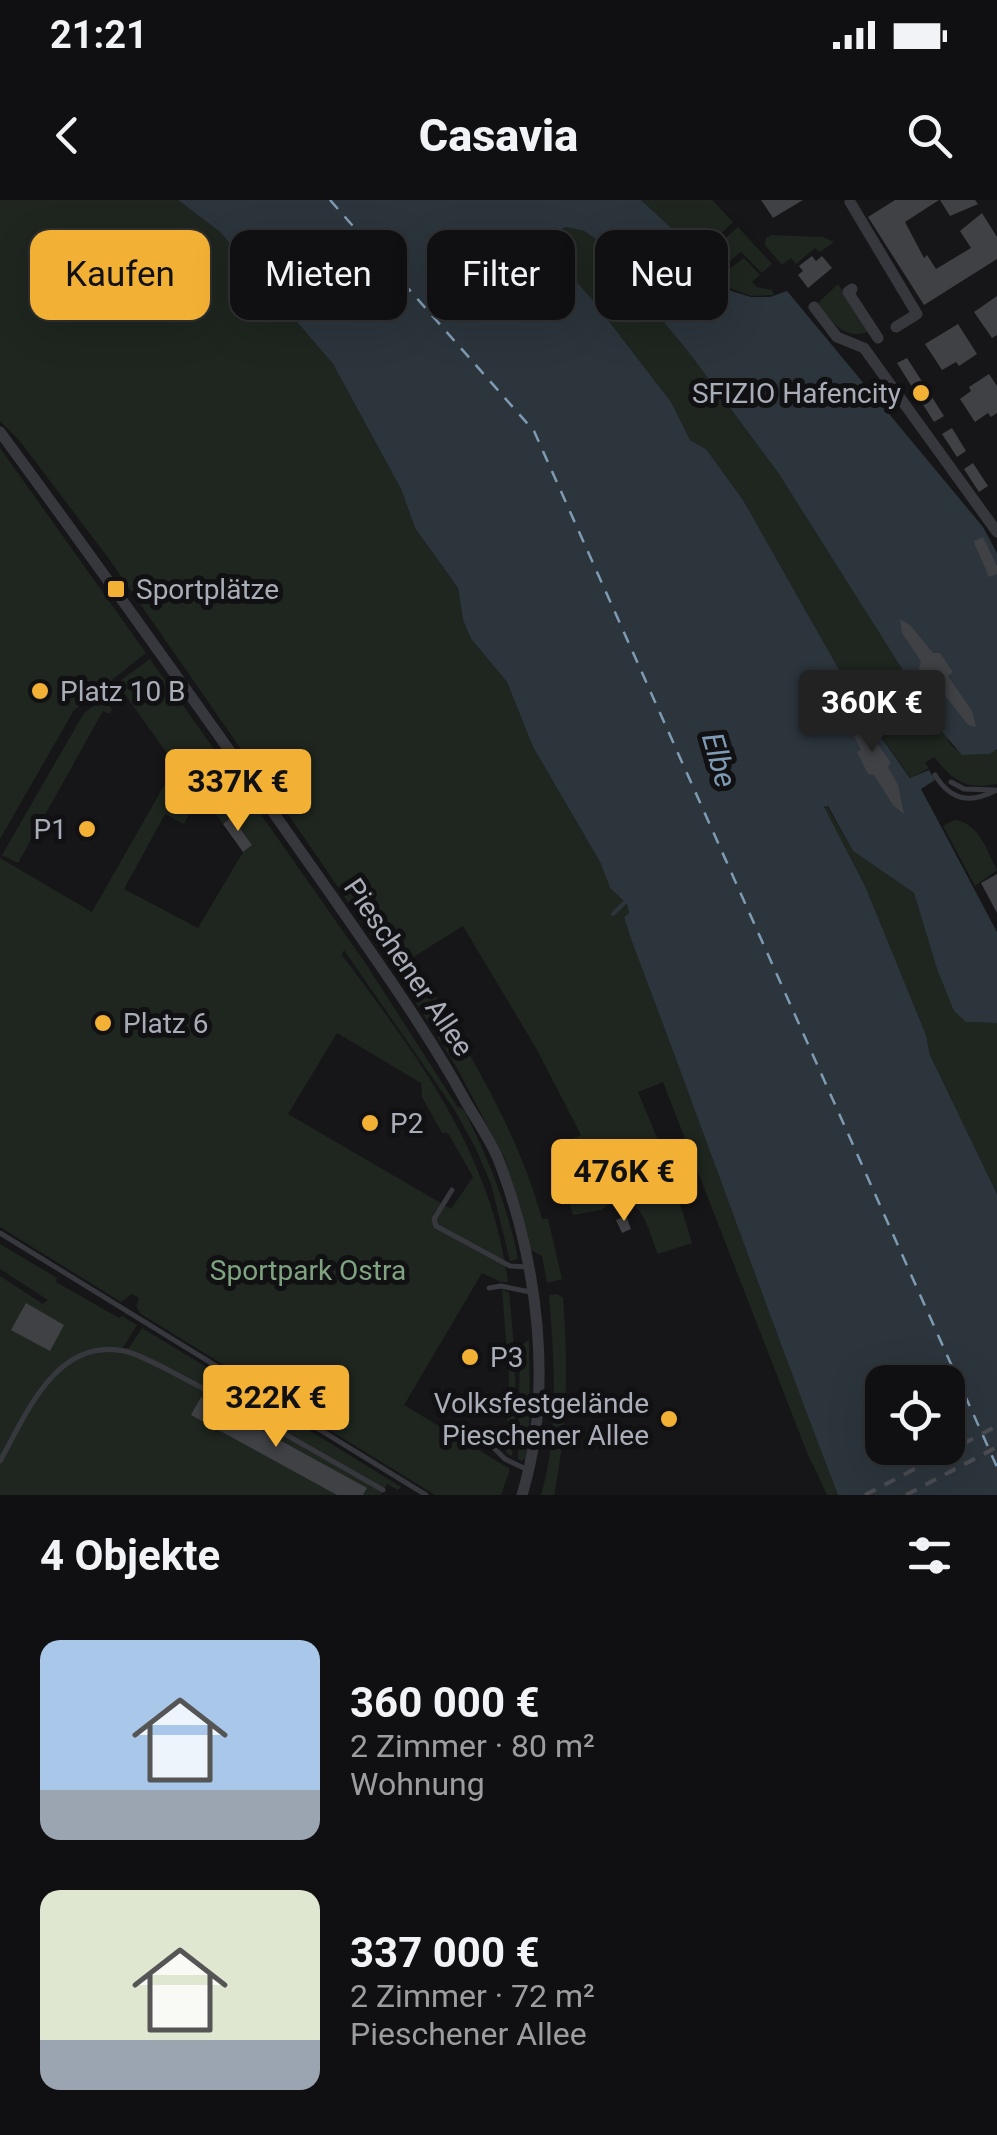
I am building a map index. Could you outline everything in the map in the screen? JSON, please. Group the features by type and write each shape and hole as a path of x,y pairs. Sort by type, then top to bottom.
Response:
{"street":[{"path":"850,202 917,314 896,327"},
{"path":"852,289 848,292 880,337 864,348"},
{"path":"814,307 836,337 864,348 997,532"},
{"name":"Pieschener Allee","path":"0,432 158,648 388,976 450,1072 498,1159 533,1293 537,1404 530,1471 522,1495"}],"lane":[{"path":"935,775 948,794 959,799 985,796 997,790"},
{"path":"951,782 964,789 997,790"},
{"path":"452,1190 434,1218 436,1226 510,1266 528,1266"},
{"path":"0,1233 426,1495"},
{"path":"489,1288 501,1286 533,1293"},
{"path":"0,1461 44,1384 67,1364 92,1353 124,1351 214,1394 383,1490"},
{"path":"214,1394 237,1378"},
{"path":"490,1444 505,1458 530,1471"}],"green space":[{"path":"0,200 178,200 230,244 230,320 295,320 333,364 401,489 415,528 458,588 463,620 471,639 507,682 533,747 600,862 610,888 627,904 629,913 624,917 632,942 838,1495 827,1495 806,1450 663,1082 638,1092 667,1162 692,1243 658,1254 640,1212 627,1200 619,1197 601,1210 573,1215 553,1148 581,1135 536,1048 463,926 394,969 264,779 269,767 263,757 252,765 109,559 19,440 0,421"},
{"path":"641,200 712,200 733,222 725,230 672,230"},
{"path":"566,227 584,231 595,239 595,303 575,281 575,230 563,230"},
{"path":"738,227 772,264 762,273 741,252 728,262 728,236"},
{"path":"823,237 834,242 820,252 815,248 796,264 791,258 782,265 765,245 766,238"},
{"path":"744,258 760,275 752,282 772,290 774,295 751,296 728,285 728,270"},
{"path":"838,284 868,332 845,331 818,303"},
{"path":"608,320 662,320 779,474 951,745 963,755 990,754 997,749 997,784 977,786 961,782 934,757 925,763 929,768 911,778 863,712 743,500 706,449 690,440 671,402"},
{"path":"0,448 146,653 74,710 0,839"},
{"path":"150,659 236,780 210,797 197,799 182,793 188,783 124,693 118,697 115,693 117,683"},
{"path":"104,698 112,710 110,714 103,711 18,863 2,855 84,713"},
{"name":"Sportpark Ostra","path":"165,784 192,808 184,824 165,814 124,889 198,928 243,852 252,845 232,817 223,824 212,808 241,786 366,964 457,1106 464,1110 496,1183 518,1259 510,1261 491,1184 475,1147 454,1109 344,950 342,955 398,1031 447,1108 486,1190 499,1235 508,1282 482,1273 404,1405 510,1469 501,1495 435,1495 141,1314 136,1306 139,1298 132,1294 121,1302 0,1227 0,858 92,912","holes":["337,1033 421,1083 422,1097 473,1177 451,1209 288,1114"]},
{"path":"827,806 853,851 914,893 937,969 966,1022 997,1023 997,1194 930,1055 926,1035 866,888 823,809"},
{"path":"954,820 976,832 997,870 975,886 943,826"},
{"path":"416,963 503,1118 542,1219 548,1219 562,1279 547,1283 542,1256 531,1250 505,1159 457,1068 397,972"},
{"path":"0,1244 57,1278 56,1282 137,1325 123,1348 129,1348 142,1328 226,1379 204,1385 224,1391 241,1388 401,1487 398,1490 387,1484 381,1495 0,1495 0,1276 43,1304 48,1300 0,1269"},
{"path":"502,1289 509,1293 514,1354 512,1456 506,1453 509,1379"},
{"path":"549,1295 563,1298 565,1324 564,1421 554,1495 541,1495 553,1421"},
{"path":"529,1340 530,1414 526,1458 522,1461 518,1459 520,1346"}],"water":[{"name":"Elbe","path":"178,200 641,200 673,230 595,230 595,239 566,227 427,230 427,320 575,320 575,280 595,303 595,320 608,320 671,402 690,440 706,449 743,500 863,712 910,778 929,770 935,780 921,789 997,932 997,1023 966,1022 954,1011 914,893 853,851 828,806 824,807 866,888 926,1035 930,1055 997,1194 997,1495 838,1495 632,942 624,917 629,913 627,904 610,888 600,862 533,747 507,682 471,639 463,620 458,588 415,528 401,489 333,364 295,320 407,320 407,230 230,230 230,244"},
{"path":"728,288 751,297 770,297 787,291 983,527 997,553 997,749 990,754 962,755 942,732 779,474 662,320 728,320"}],"building":[{"path":"761,200 803,200 773,218"},
{"path":"895,200 939,200 905,222 924,258 927,255 936,269 971,248 960,231 982,213 997,237 997,259 924,305 868,217"},
{"path":"940,200 975,200 978,204 950,216"},
{"path":"812,256 816,261 822,256 832,268 808,288 798,275 803,271 799,266"},
{"path":"997,296 997,335 992,338 974,312"},
{"path":"958,324 977,354 959,366 956,362 942,370 925,344"},
{"path":"907,358 944,416 934,422 897,363"},
{"path":"989,374 997,386 997,413 991,417 988,413 975,422 960,399 971,391 969,387"},
{"path":"952,428 966,451 957,457 942,434"},
{"path":"973,463 988,486 979,492 964,469"},
{"path":"983,537 997,566 997,574 989,577 974,541"},
{"path":"900,619 911,626 933,653 940,653 953,672 948,676 972,711 976,727 968,725 937,685 933,688 902,633"},
{"path":"844,696 891,763 888,767 898,785 904,814 893,805 874,775 868,774 840,706 839,699"},
{"path":"232,817 252,845 243,852 223,824"},
{"path":"997,874 997,913 981,883"},
{"path":"626,1216 631,1229 622,1233 616,1220"},
{"path":"26,1303 64,1325 50,1351 11,1330"},
{"path":"201,1397 367,1488 363,1495 337,1495 191,1415"}],"waterway":[{"path":"613,914 626,901"}],"ferry route":[{"path":"330,200 534,431 997,1467"}],"railway":[{"path":"865,1495 997,1426"},
{"path":"906,1495 997,1447"}],"place":[{"name":"SFIZIO Hafencity","path":"921,393"},
{"name":"Sportplätze","path":"116,589"},
{"name":"Platz 10 B","path":"40,691"},
{"name":"P1","path":"87,829"},
{"name":"Platz 6","path":"103,1023"},
{"name":"P2","path":"370,1123"},
{"name":"P3","path":"470,1357"},
{"name":"Volksfestgelände Pieschener Allee","path":"669,1419"}]}
